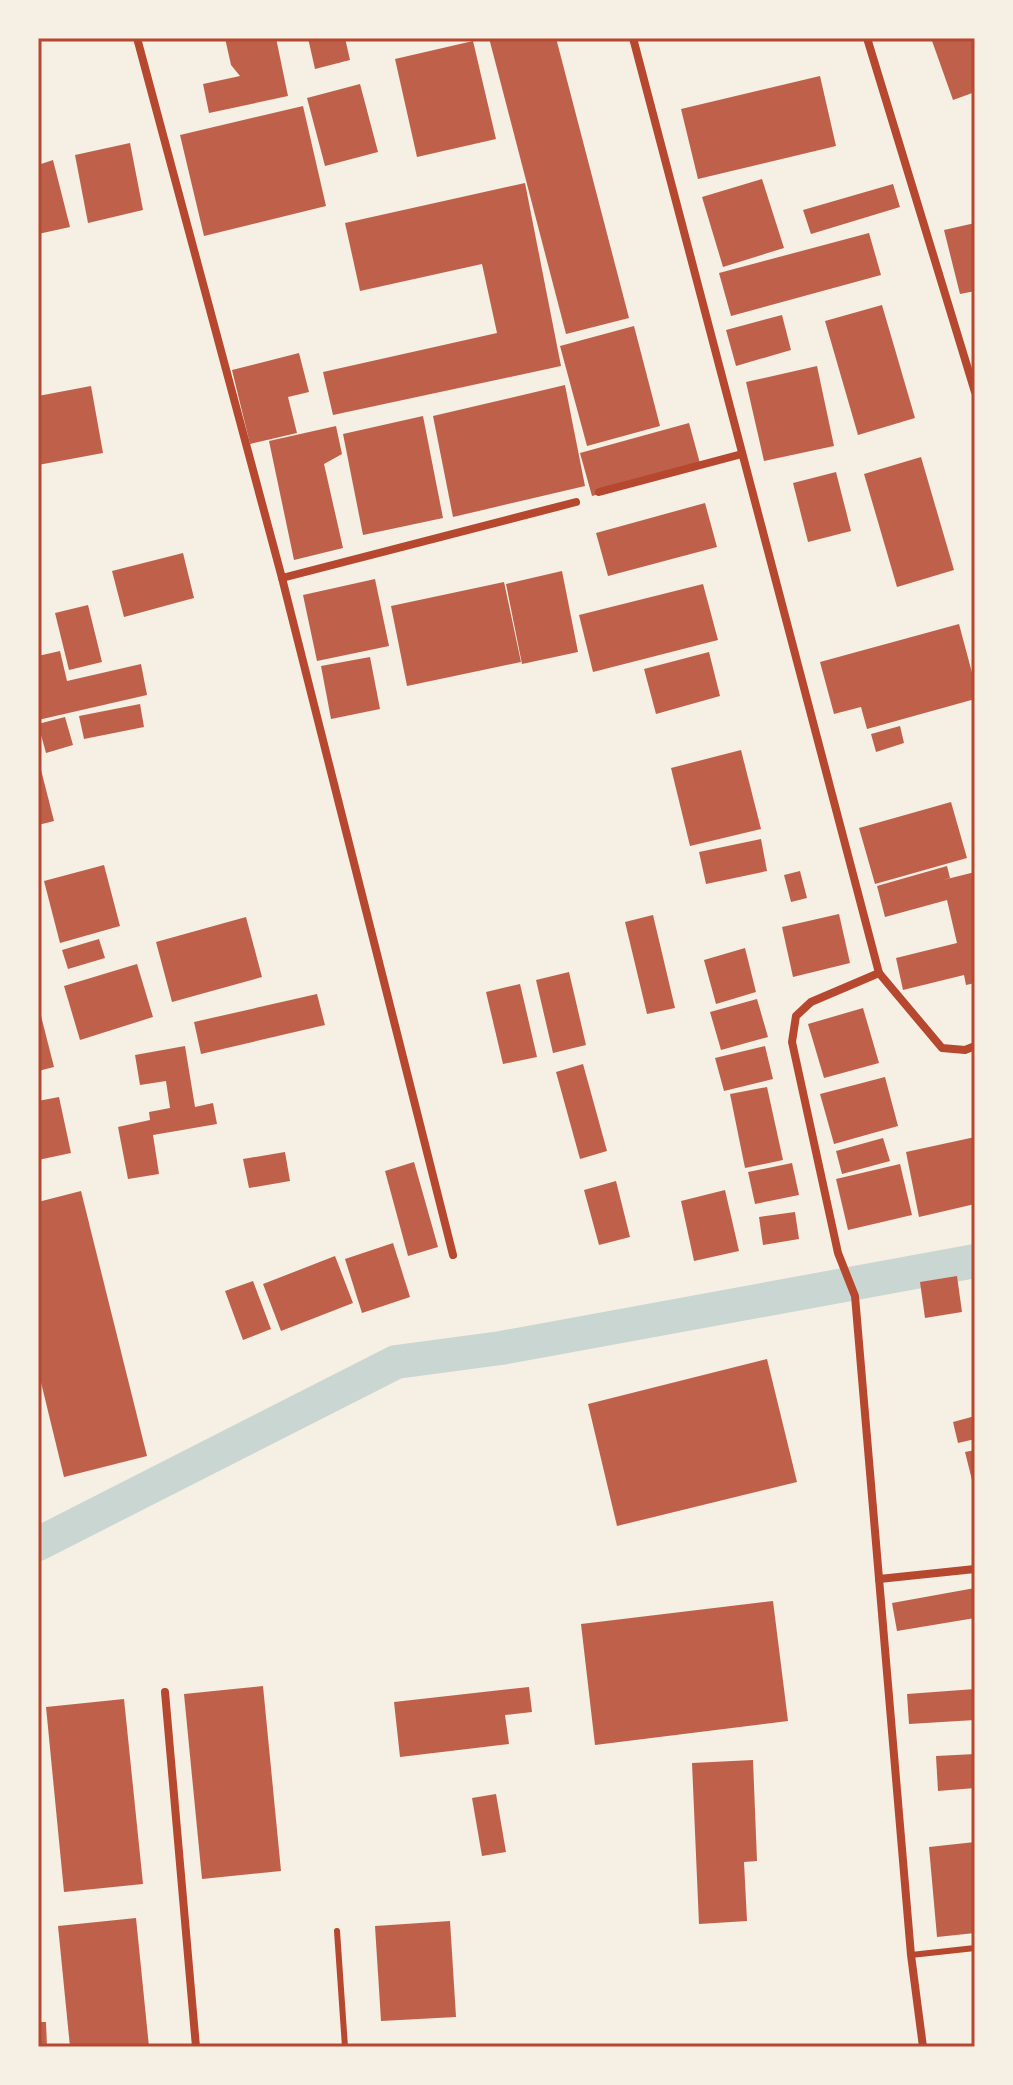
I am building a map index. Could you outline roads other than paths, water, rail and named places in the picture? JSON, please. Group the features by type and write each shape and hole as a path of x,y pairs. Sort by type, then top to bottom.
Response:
{"street":[{"path":"137,38 282,578 453,1255"},
{"path":"633,38 879,973 942,1048 965,1050 975,1046"},
{"path":"867,38 975,392"},
{"path":"599,492 742,454"},
{"path":"282,578 576,502"},
{"path":"879,973 811,1002 796,1016 792,1042 838,1253 855,1296 911,1955 923,2047"},
{"path":"879,1579 975,1569"},
{"path":"165,1692 196,2047"}],"lane":[{"path":"337,1931 345,2047"},
{"path":"911,1955 975,1948"}],"waterway":[{"path":"38,1544 396,1362 501,1348 975,1261"}]}
